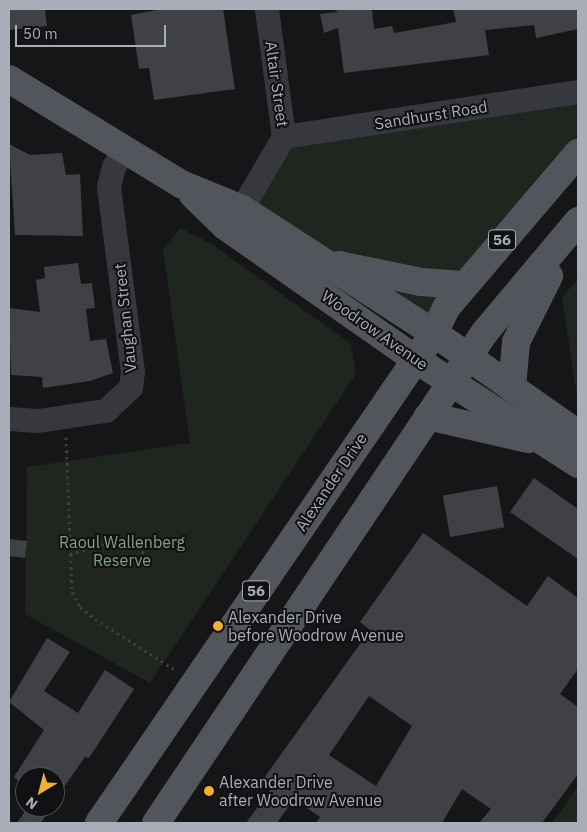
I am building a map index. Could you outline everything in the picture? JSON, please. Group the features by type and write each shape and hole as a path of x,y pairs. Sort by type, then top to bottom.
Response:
{"main road":[{"name":"Woodrow Avenue","path":"9,79 181,184 242,209 434,333 578,434"},
{"name":"Alexander Drive","path":"99,823 434,333 463,285 578,153"},
{"name":"Woodrow Avenue","path":"181,184 225,226 451,384 578,464"},
{"path":"156,823 428,416 469,358 578,220"},
{"path":"512,388 518,336 551,272 559,244"},
{"path":"321,261 421,282 463,285"},
{"path":"428,416 540,441"}],"street":[{"name":"Altair Street","path":"242,209 284,137 267,9"},
{"name":"Sandhurst Road","path":"284,137 578,92"},
{"name":"Vaughan Street","path":"9,419 66,417 106,411 130,388 133,372 109,188 114,167 125,150"}],"path":[{"path":"66,417 72,592 80,607 174,669"},
{"path":"70,554 130,536 149,560"}],"green space":[{"path":"578,92 578,153 434,333 242,209 284,137"},
{"name":"Raoul Wallenberg Reserve","path":"180,228 210,243 351,344 356,374 150,683 25,614 27,467 190,443 163,249"},
{"path":"578,278 578,404 562,298"},
{"path":"577,787 578,823 552,823"}],"building":[{"path":"9,9 45,9 47,26 9,30"},
{"path":"162,9 223,9 235,89 154,100 149,68 139,69 131,15"},
{"path":"336,9 372,9 374,29 392,26 394,33 456,22 453,9 577,9 578,29 536,38 534,25 485,30 489,55 344,73 338,28 324,33 320,14 337,12"},
{"path":"9,144 30,155 62,153 66,175 80,174 83,236 15,235"},
{"path":"78,263 81,284 92,283 95,308 86,309 90,341 106,339 113,373 90,381 43,388 42,377 11,375 9,308 40,312 36,280 45,278 44,267"},
{"path":"534,478 578,509 578,559 510,512"},
{"path":"497,486 504,527 450,537 443,496"},
{"path":"423,533 527,606 548,576 578,598 578,669 560,694 578,707 578,774 542,823 479,823 491,809 462,789 442,823 316,823 320,817 294,799 277,823 246,823 274,785 264,778 370,630 360,622","holes":["369,696 412,726 376,786 329,755"]},
{"path":"9,539 27,541 25,558 9,556"},
{"path":"47,638 70,652 44,691 78,713 105,670 134,689 89,758 85,757 65,786 65,767 20,767 44,730 9,702"},
{"path":"21,817 45,817 41,823 17,823"}],"place":[{"name":"Alexander Drive before Woodrow Avenue","path":"218,626"},
{"name":"Alexander Drive after Woodrow Avenue","path":"209,791"}]}
